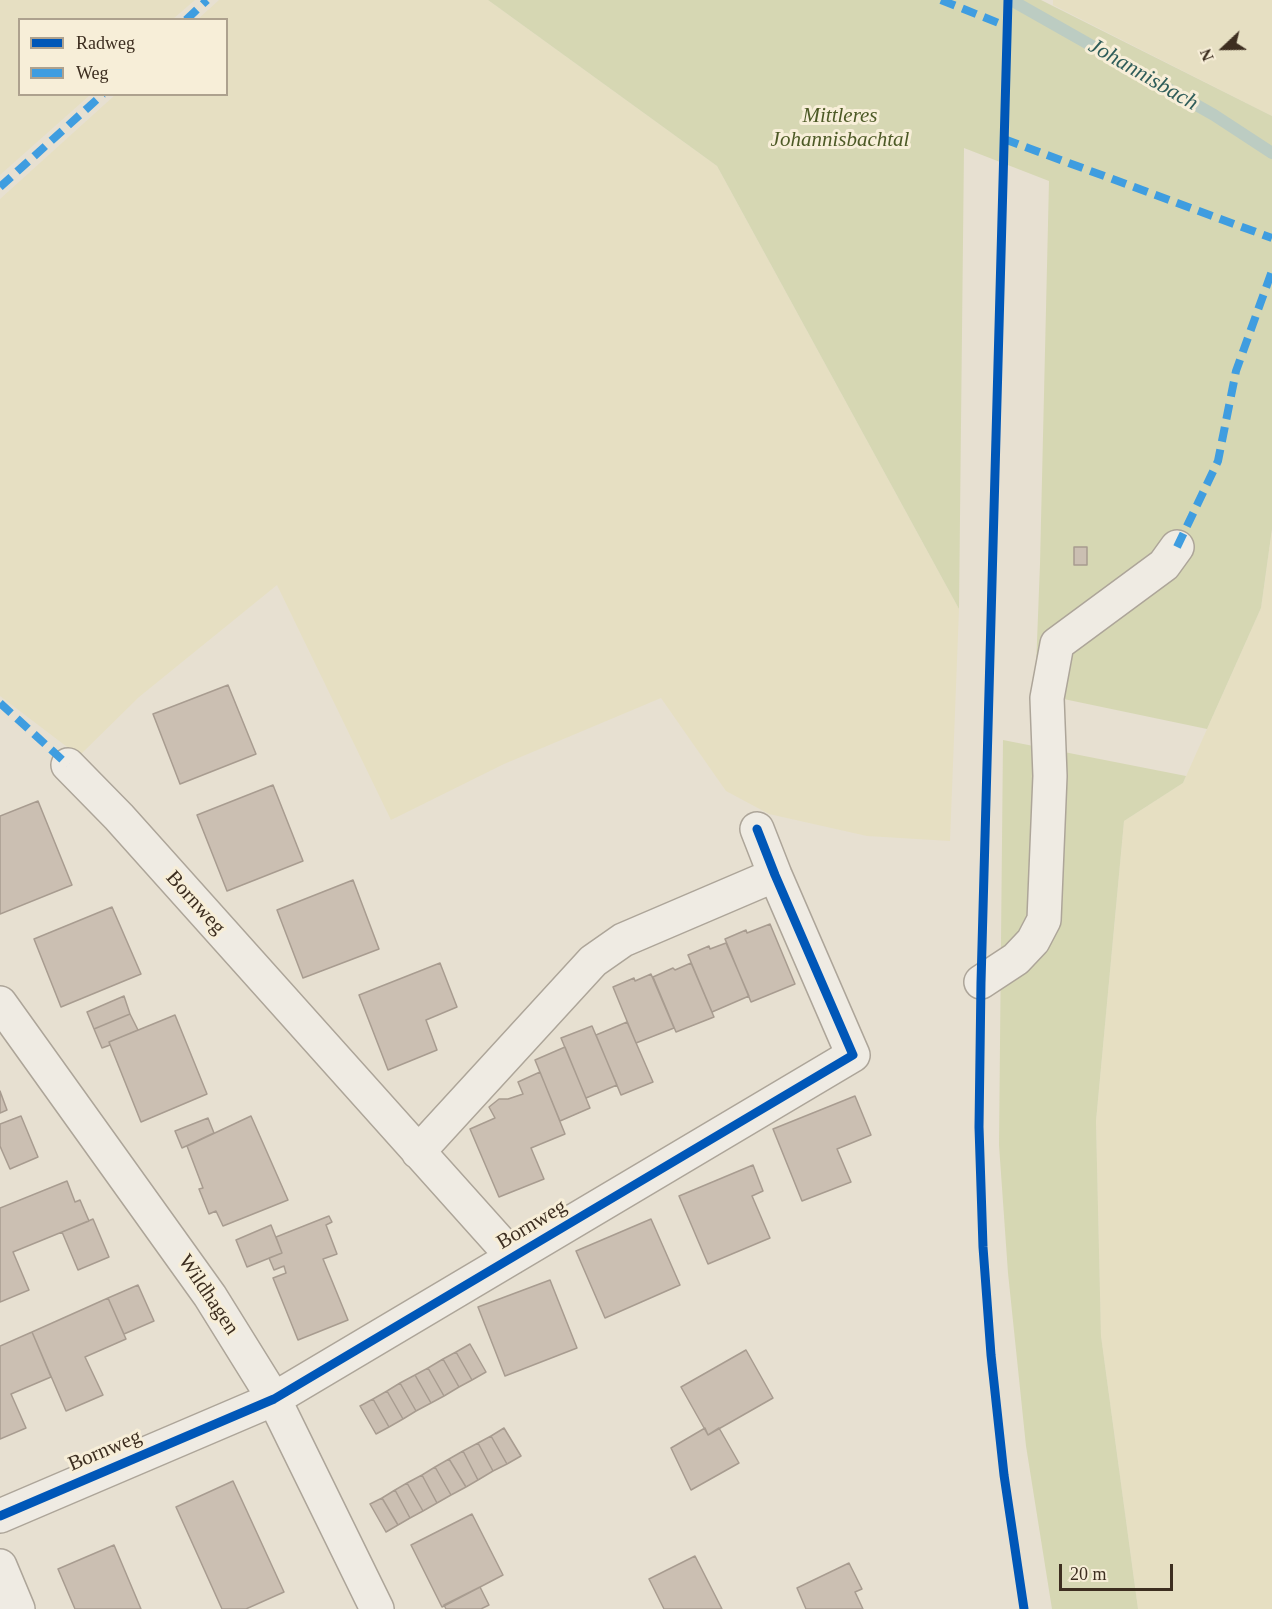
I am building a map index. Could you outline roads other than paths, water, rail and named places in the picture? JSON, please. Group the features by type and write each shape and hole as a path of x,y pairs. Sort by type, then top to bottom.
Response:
{"street":[{"path":"981,982 1016,959 1033,941 1044,920 1050,776 1047,698 1057,645 1164,565 1177,546"},
{"name":"Bornweg","path":"68,765 119,817 513,1257"},
{"name":"Bornweg","path":"0,1516 274,1399 853,1055 757,829"},
{"path":"418,1152 593,961 622,940 775,875"},
{"name":"Wildhagen","path":"0,1004 210,1296 274,1399 377,1609"},
{"path":"0,1566 18,1609"}],"waterway":[{"name":"Johannisbach","path":"1011,0 1214,115 1272,153"}],"park label":[{"name":"Mittleres Johannisbachtal","path":"840,128"}]}
